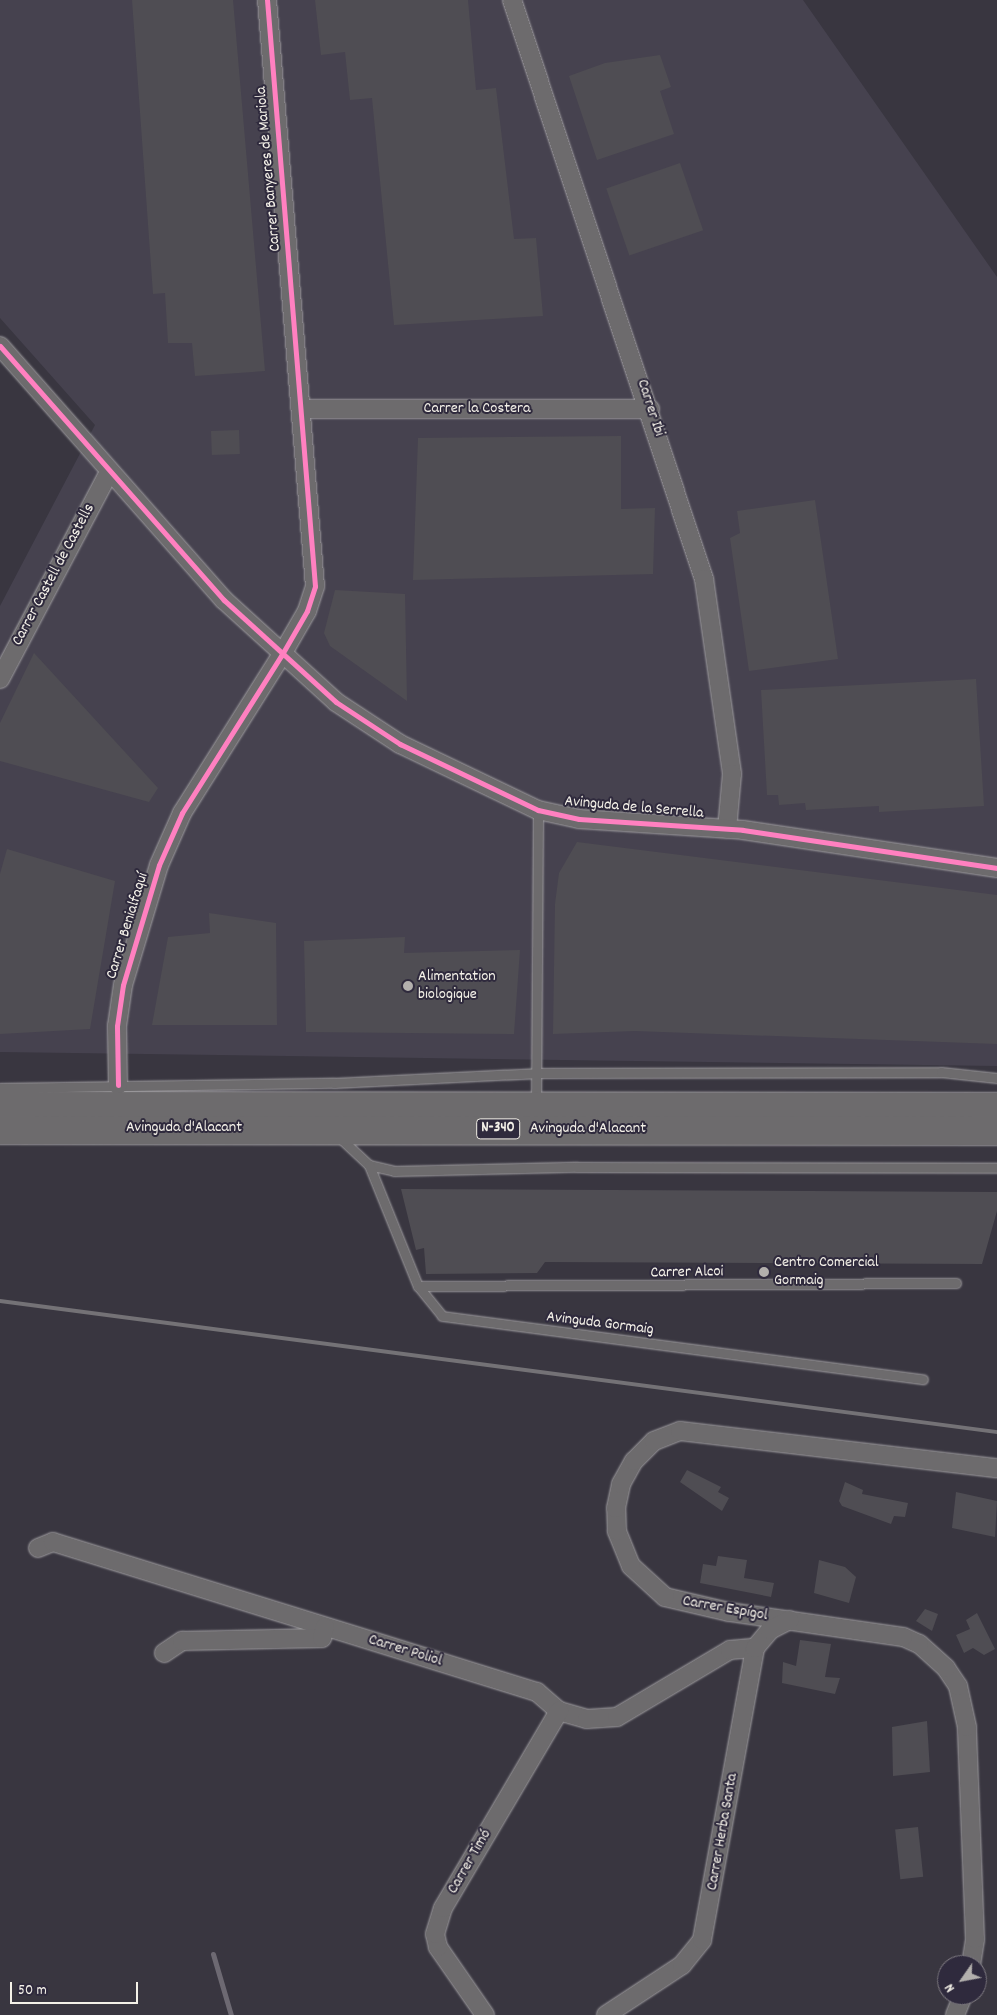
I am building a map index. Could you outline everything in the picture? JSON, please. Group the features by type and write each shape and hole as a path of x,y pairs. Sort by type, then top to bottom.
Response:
{"main road":[{"name":"Avinguda d'Alacant","path":"0,1106 536,1104 997,1108"},
{"name":"Avinguda d'Alacant","path":"0,1130 997,1131"}],"street":[{"name":"Carrer Banyeres de Mariola","path":"266,0 303,409 315,586 307,611 281,656"},
{"name":"Carrer Ibi","path":"512,0 650,409 710,603 732,774 726,829"},
{"name":"Avinguda de la Serrella","path":"0,346 109,472 224,600 281,656 336,702 400,744 538,810 579,819 726,829 997,868"},
{"name":"Carrer la Costera","path":"303,409 650,409"},
{"name":"Carrer Castell de Castells","path":"0,679 109,472"},
{"name":"Carrer Benialfaquí","path":"118,1085 117,1026 123,985 159,865 215,755 281,656"},
{"name":"Carrer Espígol","path":"973,1955 975,1939 967,1727 958,1686 933,1654 903,1637 676,1601 637,1575 617,1531 617,1496 634,1461 654,1440 690,1430 997,1468"},
{"name":"Carrer Poliol","path":"38,1548 53,1542 537,1692 559,1711 587,1719 617,1717 730,1650 755,1648"},
{"path":"755,1648 770,1630 790,1620"},
{"path":"164,1653 182,1641 322,1638 325,1626"},
{"name":"Carrer Herba Santa","path":"606,2015 682,1965 702,1940 755,1648"},
{"name":"Carrer Timó","path":"485,2015 438,1947 437,1926 444,1908 559,1711"}],"lane":[{"path":"536,1104 538,810"},
{"path":"0,1088 334,1083 536,1073 940,1072 997,1078"},
{"path":"333,1129 369,1165 394,1171 577,1167 997,1168"},
{"name":"Avinguda Gormaig","path":"369,1165 418,1286 442,1316 923,1379"},
{"name":"Carrer Alcoi","path":"418,1286 956,1283"}],"shaded area":[{"path":"0,0 803,0 997,277 997,1066 0,1052 0,606 95,425 0,318"}],"building":[{"path":"132,0 233,0 265,371 195,376 192,343 168,343 165,293 153,294"},
{"path":"315,0 468,0 476,90 496,88 514,239 536,238 543,316 394,325 372,98 350,100 345,52 321,55"},
{"path":"660,55 671,87 660,91 674,134 597,160 569,76 605,63"},
{"path":"680,163 703,230 629,256 606,188"},
{"path":"239,430 240,454 212,455 211,431"},
{"path":"621,436 621,509 655,508 653,574 413,580 418,438"},
{"path":"815,500 838,659 749,671 730,538 740,533 737,511"},
{"path":"335,590 405,594 407,701 330,646 324,633"},
{"path":"34,653 158,788 149,802 0,761 0,723"},
{"path":"976,679 984,806 879,812 879,806 806,810 805,803 779,805 778,795 767,795 761,690"},
{"path":"577,842 997,895 997,1044 635,1031 553,1034 555,904 559,873"},
{"path":"7,849 115,881 90,1029 0,1034 0,874"},
{"path":"209,913 276,923 277,1025 152,1025 168,937 210,933"},
{"path":"405,937 404,953 520,950 514,1034 306,1032 304,941"},
{"path":"401,1189 997,1192 997,1211 982,1264 545,1262 537,1273 426,1274 424,1248 416,1250"},
{"path":"687,1470 721,1487 718,1492 729,1498 722,1511 680,1482"},
{"path":"845,1482 863,1490 862,1494 908,1503 905,1517 894,1516 891,1524 842,1506 839,1501"},
{"path":"956,1492 997,1501 995,1537 952,1528"},
{"path":"718,1556 747,1560 744,1578 774,1583 771,1597 700,1583 703,1564 716,1566"},
{"path":"819,1560 845,1567 856,1577 849,1603 814,1593"},
{"path":"925,1609 938,1614 932,1631 916,1621"},
{"path":"977,1613 995,1649 984,1655 973,1648 964,1653 956,1635 970,1629 966,1620"},
{"path":"800,1640 831,1644 825,1677 840,1678 835,1694 782,1683 783,1662 796,1666"},
{"path":"927,1721 930,1772 893,1776 892,1727"},
{"path":"918,1827 923,1877 900,1879 895,1829"}],"waterway":[{"path":"213,1954 231,2015"}],"railway":[{"path":"0,1301 997,1432"}],"cycle path":[{"path":"118,1085 117,1026 123,985 159,865 182,813 281,656 307,611 315,586 267,0"},
{"path":"0,346 224,600 336,702 400,744 538,810 579,819 743,830 997,868"}],"place":[{"name":"Alimentation biologique","path":"408,986"},
{"name":"Centro Comercial Gormaig","path":"764,1272"}]}
